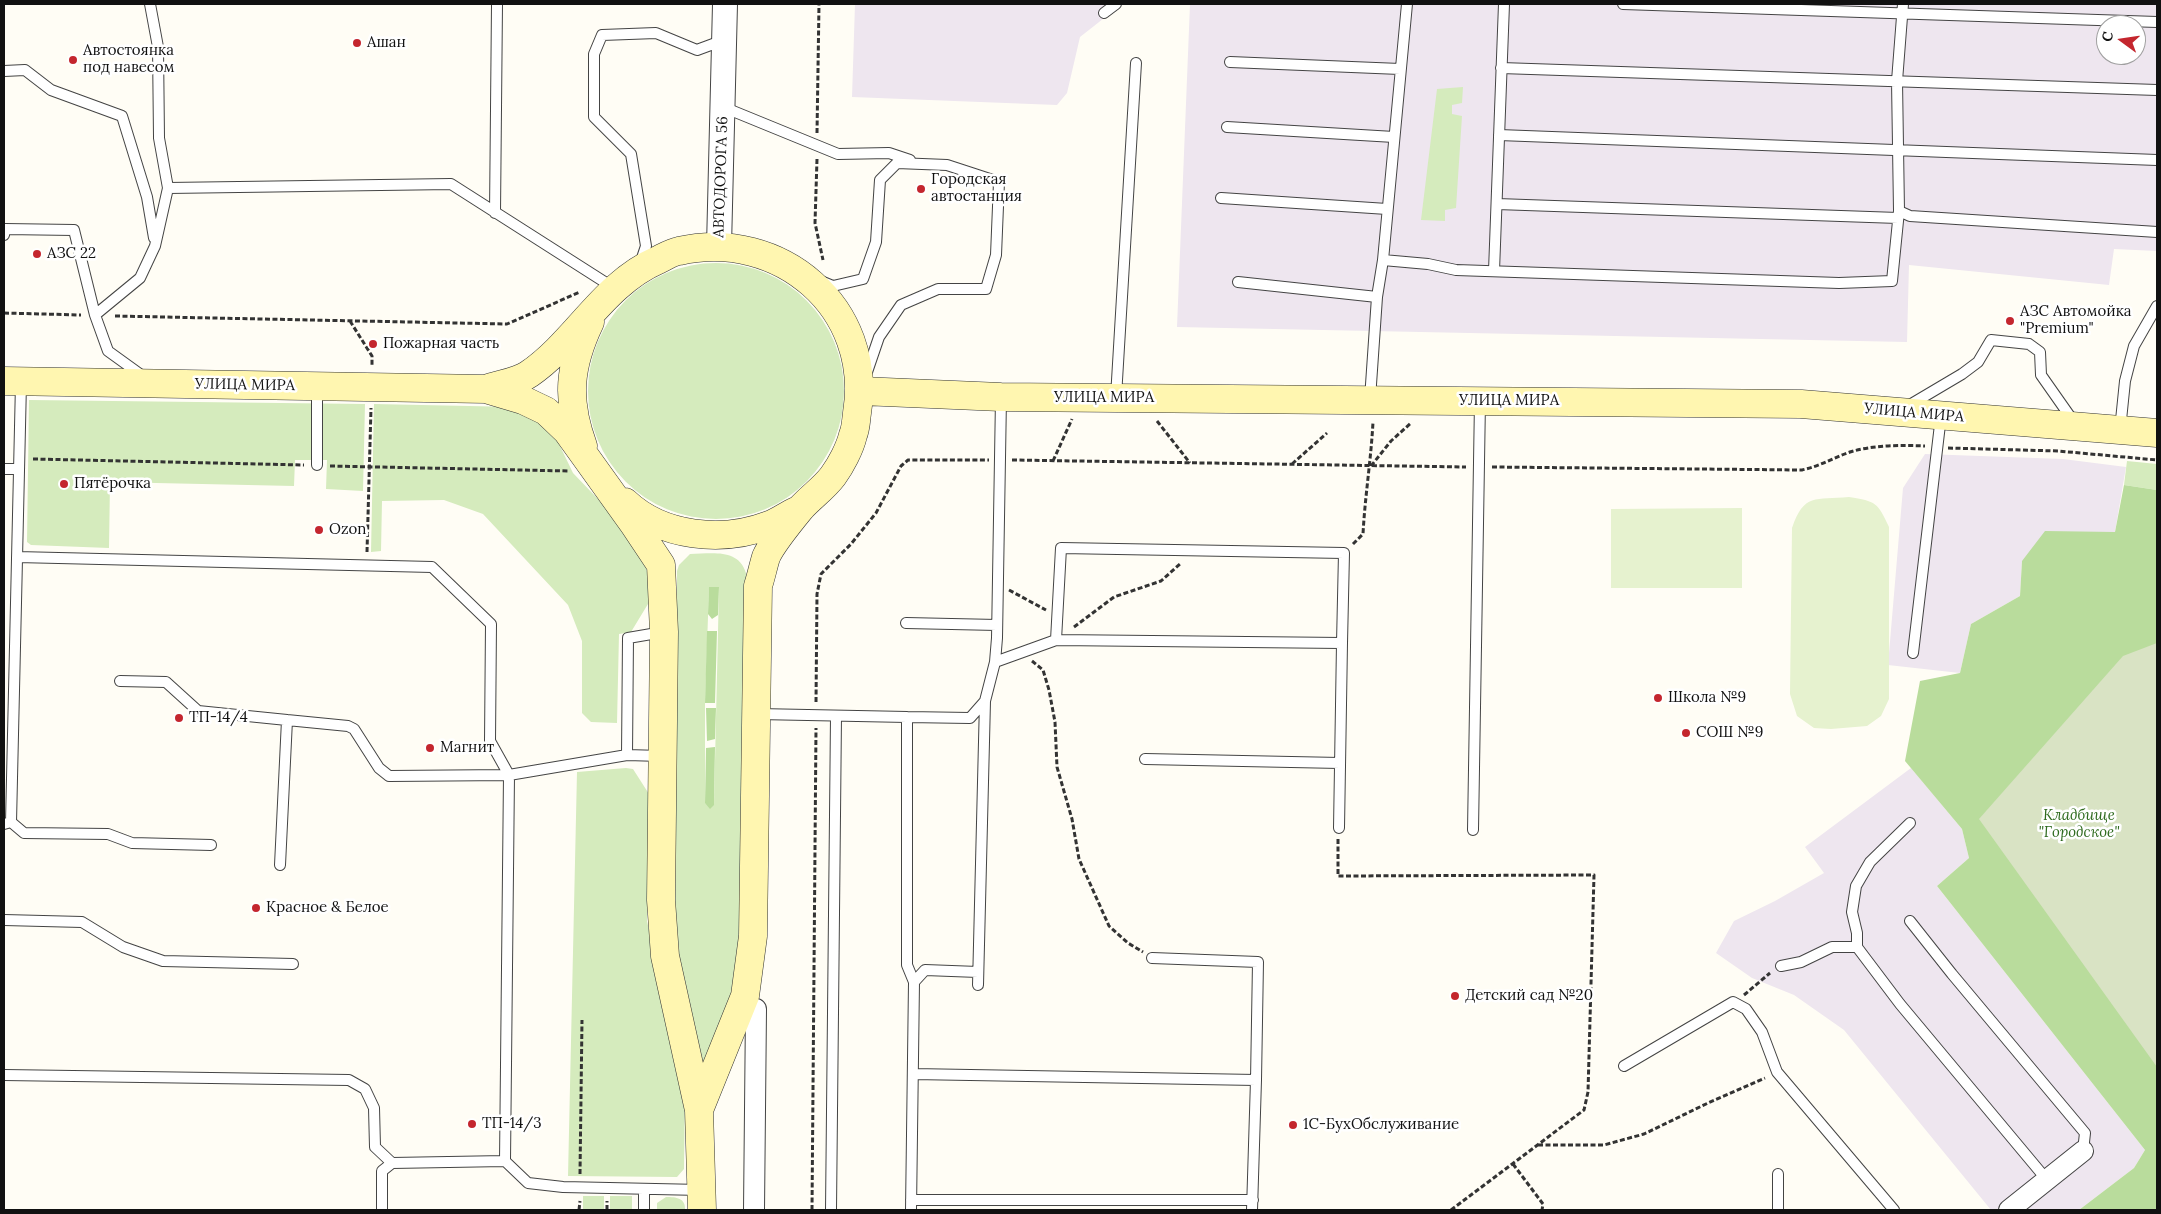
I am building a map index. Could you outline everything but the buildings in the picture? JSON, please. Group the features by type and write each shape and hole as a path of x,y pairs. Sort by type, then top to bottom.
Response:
{"main road":[{"path":"486,389 528,375 550,356 590,301 614,288 639,268 677,251 719,246 760,252 797,271 824,294 844,323 856,356 861,391 854,436 833,476 802,507 767,556 758,586 753,936 745,996 699,1110"},
{"path":"588,458 574,422 571,384 578,346 590,301"},
{"name":"УЛИЦА МИРА","path":"13,381 486,389"},
{"path":"486,389 523,400 546,411 567,431 588,458 661,565 664,632 661,900 665,956 699,1110 702,1200"},
{"name":"УЛИЦА МИРА","path":"861,391 1001,397 1116,398 1371,411 1480,401 1802,404 2157,433"},
{"path":"605,484 632,509 664,526 699,535 735,534 770,525 802,507"}],"street":[{"name":"АВТОДОРОГА 56","path":"719,246 724,107 725,4"},
{"path":"754,1210 756,1009"},
{"path":"2009,1210 2083,1151"}],"lane":[{"path":"95,315 140,278 155,246 168,188 159,138 158,47 150,4"},
{"path":"495,214 498,4"},
{"path":"1104,13 1116,4"},
{"path":"1371,411 1377,297 1383,260 1407,4"},
{"path":"1494,271 1504,4"},
{"path":"1623,4 1903,8 2157,22"},
{"path":"1383,260 1428,264 1456,270 1829,283 1878,283 1892,281 1898,215 1897,81 1903,8"},
{"path":"639,268 646,246 631,154 594,117 594,54 602,35 656,33 697,50 725,40"},
{"path":"1230,62 1400,69"},
{"path":"1116,398 1136,63"},
{"path":"1501,68 2157,90"},
{"path":"4,71 25,70 51,90 122,116 147,197 155,246"},
{"path":"724,107 838,154 888,154 921,164"},
{"path":"1227,127 1394,137"},
{"path":"1499,135 2157,160"},
{"path":"797,271 833,286 863,279 876,242 880,180 897,163 947,165 999,182 996,255 986,289 938,289 901,305 879,337 861,391"},
{"path":"168,188 451,184 495,214 614,288"},
{"path":"1221,198 1388,209"},
{"path":"1497,204 1898,215 2157,232"},
{"path":"4,235 6,229 74,230 95,315 108,351 153,384"},
{"path":"1238,282 1377,297"},
{"path":"2120,430 2124,381 2134,346 2157,306"},
{"path":"1900,412 1978,362 1991,340 2029,344 2040,352 2041,375 2078,426"},
{"path":"13,381 19,469 8,823 24,833 108,834 132,842 211,845"},
{"path":"317,386 317,465"},
{"path":"978,985 985,701 995,662 997,626 1001,397"},
{"path":"1473,830 1480,401"},
{"path":"1913,653 1941,415"},
{"path":"4,469 19,469"},
{"path":"1056,640 1061,548 1344,553 1339,828"},
{"path":"17,557 432,567 491,624 490,741 509,775 505,1161"},
{"path":"906,623 997,626"},
{"path":"627,755 628,638 664,632"},
{"path":"995,662 1056,640 1342,643"},
{"path":"120,681 166,682 198,711 348,726 354,729 379,768 389,776 509,775 627,755 662,756"},
{"path":"757,714 970,718 985,701"},
{"path":"831,1210 836,716"},
{"path":"907,717 907,965 914,982 911,1205 1252,1205 1258,962 1152,958"},
{"path":"280,865 287,720"},
{"path":"1145,758 1340,762"},
{"path":"1910,823 1870,862 1856,886 1852,912 1857,933 1857,947 1900,1004 2047,1180"},
{"path":"4,920 82,922 123,947 163,961 293,964"},
{"path":"1910,921 2085,1133 2083,1151"},
{"path":"1781,966 1801,962 1832,947 1857,947"},
{"path":"914,982 925,970 978,972"},
{"path":"1624,1066 1733,1002 1746,1009 1762,1032 1778,1072 1894,1210"},
{"path":"4,1074 349,1080 365,1089 374,1108 375,1147 392,1163"},
{"path":"913,1074 1256,1080"},
{"path":"382,1210 382,1171 392,1163 505,1161 528,1183 644,1189 702,1200"},
{"path":"1778,1174 1778,1210"},
{"path":"644,1189 644,1210"}],"path":[{"path":"4,313 507,324 590,301"},
{"path":"1344,553 1364,534 1365,499 1371,466 1371,411"},
{"path":"1053,461 1072,418"},
{"path":"1157,421 1190,463"},
{"path":"1371,466 1392,441 1412,422"},
{"path":"1292,464 1327,433"},
{"path":"812,1210 816,594 821,574 851,544 876,513 901,466 908,460 1802,470 1820,466 1850,452 1874,447 1906,445 2058,451 2157,460"},
{"path":"367,565 369,467"},
{"path":"1056,640 1114,596 1161,581 1194,550"},
{"path":"998,584 1057,616"},
{"path":"1020,653 1043,670 1050,690 1055,722 1058,767 1072,820 1079,859 1109,926 1128,943 1152,958"},
{"path":"1339,828 1338,876 1594,875 1588,1092 1584,1110 1451,1210"},
{"path":"1735,1004 1752,988 1781,966"},
{"path":"580,1210 582,1020"},
{"path":"1538,1145 1604,1145 1644,1134 1778,1072"},
{"path":"1513,1164 1543,1204 1542,1210"}],"shaded area":[{"path":"855,4 1122,4 1080,37 1067,93 1057,105 852,97"},
{"path":"1190,4 2157,4 2157,251 2114,249 2109,285 1909,265 1907,342 1177,327"},
{"path":"1925,454 2063,459 2126,467 2115,532 2022,561 2020,596 1971,624 1960,673 1888,665 1903,488"},
{"path":"1911,768 1962,829 1969,858 1937,886 2145,1150 2134,1168 2079,1210 1991,1210 1844,1030 1794,995 1752,978 1716,953 1734,921 1775,901 1824,873 1805,847"}],"green space":[{"path":"1463,87 1462,103 1452,105 1452,114 1462,116 1456,208 1445,210 1445,221 1421,220 1437,89"},
{"path":"703,263 729,263 765,272 787,284 807,300 823,320 835,342 842,366 844,391 842,416 835,440 823,462 807,482 787,498 765,510 729,519 703,519 667,510 645,498 625,482 609,462 597,440 588,404 588,378 597,342 609,320 625,300 645,284 667,272"},
{"path":"29,400 365,404 363,491 326,489 327,460 295,460 294,486 110,482 109,548 31,545 27,542"},
{"path":"374,404 516,407 546,417 573,473 643,546 651,599 631,632 619,634 617,723 591,722 582,713 582,641 568,605 483,514 444,500 382,501 381,551 371,552"},
{"path":"2127,461 2157,464 2157,490 2124,485"},
{"path":"2124,485 2157,490 2157,1210 2079,1210 2134,1168 2145,1150 1937,886 1969,858 1962,829 1905,761 1920,681 1960,673 1971,624 2020,596 2022,561 2045,531 2115,532"},
{"path":"1849,497 1875,504 1889,527 1889,699 1881,716 1867,726 1831,729 1814,728 1797,716 1790,694 1792,528 1801,509 1812,500"},
{"path":"1742,508 1742,588 1611,588 1611,509"},
{"path":"715,553 737,559 746,573 740,938 735,988 703,1069 675,943 677,571 679,565 690,554","holes":["709,588 719,588 714,805 705,803 705,703"]},
{"path":"709,587 719,587 718,615 712,619 708,614"},
{"path":"707,631 717,631 715,703 705,703"},
{"name":"Кладбище \"Городское\"","path":"2157,643 2157,1067 1979,819 2123,656"},
{"path":"706,708 716,708 715,739 707,741"},
{"path":"715,747 714,805 710,809 705,803 706,748"},
{"path":"633,769 649,794 647,921 685,1094 684,1169 677,1177 568,1176 577,772"},
{"path":"583,1196 604,1196 604,1210 583,1210"},
{"path":"610,1196 632,1196 632,1210 610,1210"},
{"path":"666,1197 677,1198 682,1201 685,1210 657,1210 657,1203"}],"place":[{"name":"Ашан","path":"357,43"},
{"name":"Автостоянка под навесом","path":"73,60"},
{"name":"Городская автостанция","path":"921,189"},
{"name":"АЗС 22","path":"37,254"},
{"name":"АЗС Автомойка \"Premium\"","path":"2010,321"},
{"name":"Пожарная часть","path":"373,344"},
{"name":"Пятёрочка","path":"64,484"},
{"name":"Ozon","path":"319,530"},
{"name":"Школа №9","path":"1658,698"},
{"name":"ТП-14/4","path":"179,718"},
{"name":"СОШ №9","path":"1686,733"},
{"name":"Магнит","path":"430,748"},
{"name":"Красное & Белое","path":"256,908"},
{"name":"Детский сад №20","path":"1455,996"},
{"name":"ТП-14/3","path":"472,1124"},
{"name":"1С-БухОбслуживание","path":"1293,1125"}]}
